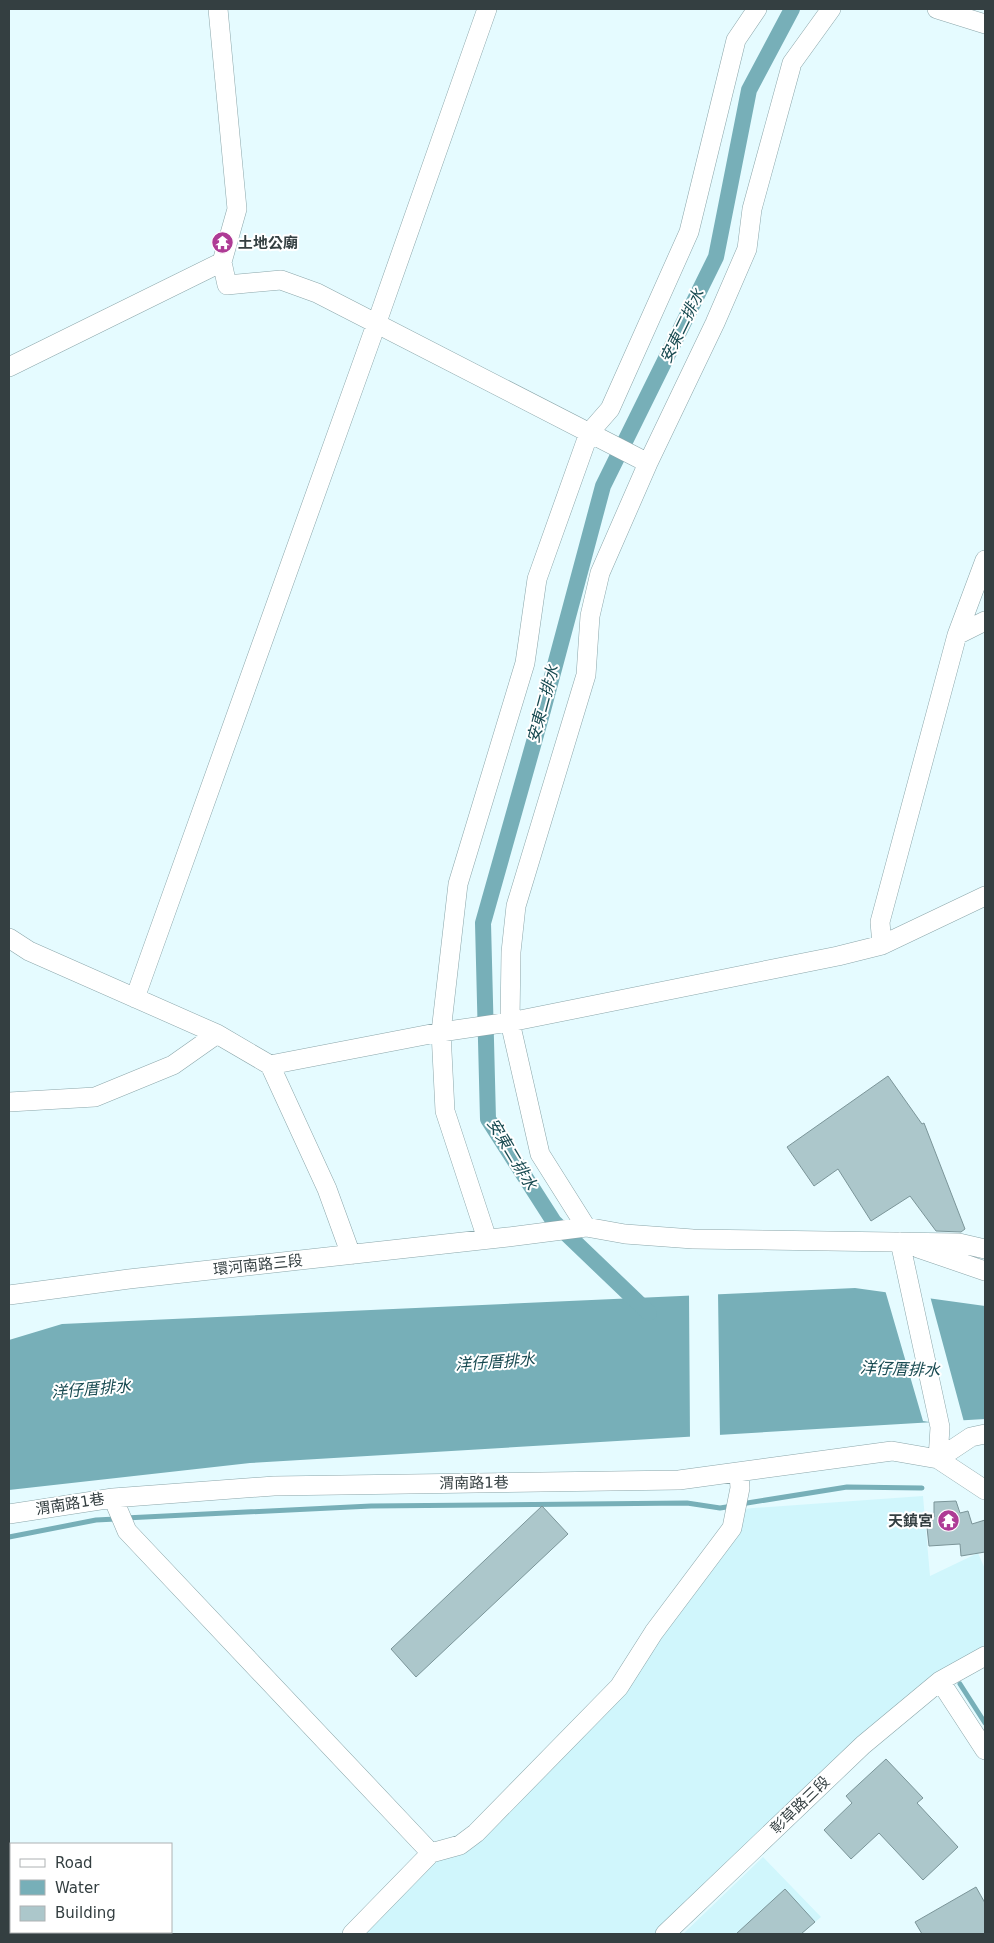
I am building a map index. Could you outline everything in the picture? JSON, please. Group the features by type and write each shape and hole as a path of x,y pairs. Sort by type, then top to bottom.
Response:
{"street":[{"path":"218,9 236,209 224,274"},
{"path":"134,998 377,322 487,9"},
{"path":"487,1239 445,1111 448,1031 458,884 524,663 537,579 594,436 610,409 689,232 736,40 757,9"},
{"path":"830,9 792,63 752,210 747,249 715,323 648,463 600,573 590,616 586,675 516,906 504,1023 540,1154 586,1226 626,1234 693,1239 958,1243 985,1249"},
{"path":"937,9 985,24"},
{"path":"9,367 224,274 281,280 316,292 377,322 648,463"},
{"path":"882,946 880,922 957,635 985,560"},
{"path":"957,635 985,621"},
{"path":"270,1065 448,1031 504,1023 882,946 985,896"},
{"path":"9,938 29,950 217,1034 270,1065 327,1189 351,1255"},
{"path":"9,1102 95,1097 173,1065 217,1034"},
{"name":"環河南路三段","path":"9,1295 129,1279 508,1238 586,1226"},
{"path":"900,1242 985,1271"},
{"path":"900,1242 940,1427 938,1459"},
{"path":"938,1459 971,1437 985,1434"},
{"name":"渭南路1巷","path":"9,1514 113,1498 274,1486 679,1480 892,1451 938,1459"},
{"path":"938,1459 985,1490"},
{"path":"352,1934 431,1853 460,1845 476,1833 619,1687 654,1632 732,1528 740,1488 739,1472"},
{"path":"113,1498 127,1532 431,1853"},
{"name":"彰草路三段","path":"665,1934 863,1745 940,1681 985,1656"},
{"path":"940,1681 985,1750"}],"shaded area":[{"path":"923,1496 930,1576 978,1553 985,1569 985,1648 940,1681 669,1934 352,1934 431,1853 460,1845 619,1687 741,1509"},
{"path":"763,1857 821,1917 801,1934 683,1934"}],"water":[{"name":"洋仔厝排水","path":"855,1288 985,1306 985,1419 250,1463 9,1490 9,1340 62,1324"}],"pier":[{"path":"885,1290 930,1296 964,1422 942,1424 923,1421"},
{"path":"718,1292 720,1438 690,1440 689,1293"}],"building":[{"path":"888,1076 922,1124 924,1123 965,1229 961,1232 936,1231 910,1196 871,1221 838,1169 814,1186 787,1147"},
{"name":"天鎮宮","path":"956,1501 960,1513 968,1511 972,1524 985,1520 985,1552 961,1556 960,1544 929,1546 926,1518 934,1517 934,1502"},
{"path":"542,1506 568,1534 416,1677 391,1649"},
{"path":"886,1759 923,1798 917,1803 958,1847 923,1880 879,1833 851,1859 824,1830 852,1803 846,1796"},
{"path":"976,1887 985,1903 985,1934 922,1934 915,1922"},
{"path":"785,1889 815,1922 801,1934 736,1934"}],"waterway":[{"name":"安東二排水","path":"649,1313 554,1222 488,1119 483,923 603,486 716,257 749,90 792,9"},
{"path":"741,1504 847,1487 922,1488"},
{"path":"125,1518 371,1506 687,1503 720,1508 733,1506"},
{"path":"9,1537 96,1520 116,1519"},
{"path":"960,1684 985,1723"}],"place":[{"name":"土地公廟","path":"222,243"},
{"name":"天鎮宮","path":"949,1521"}]}
